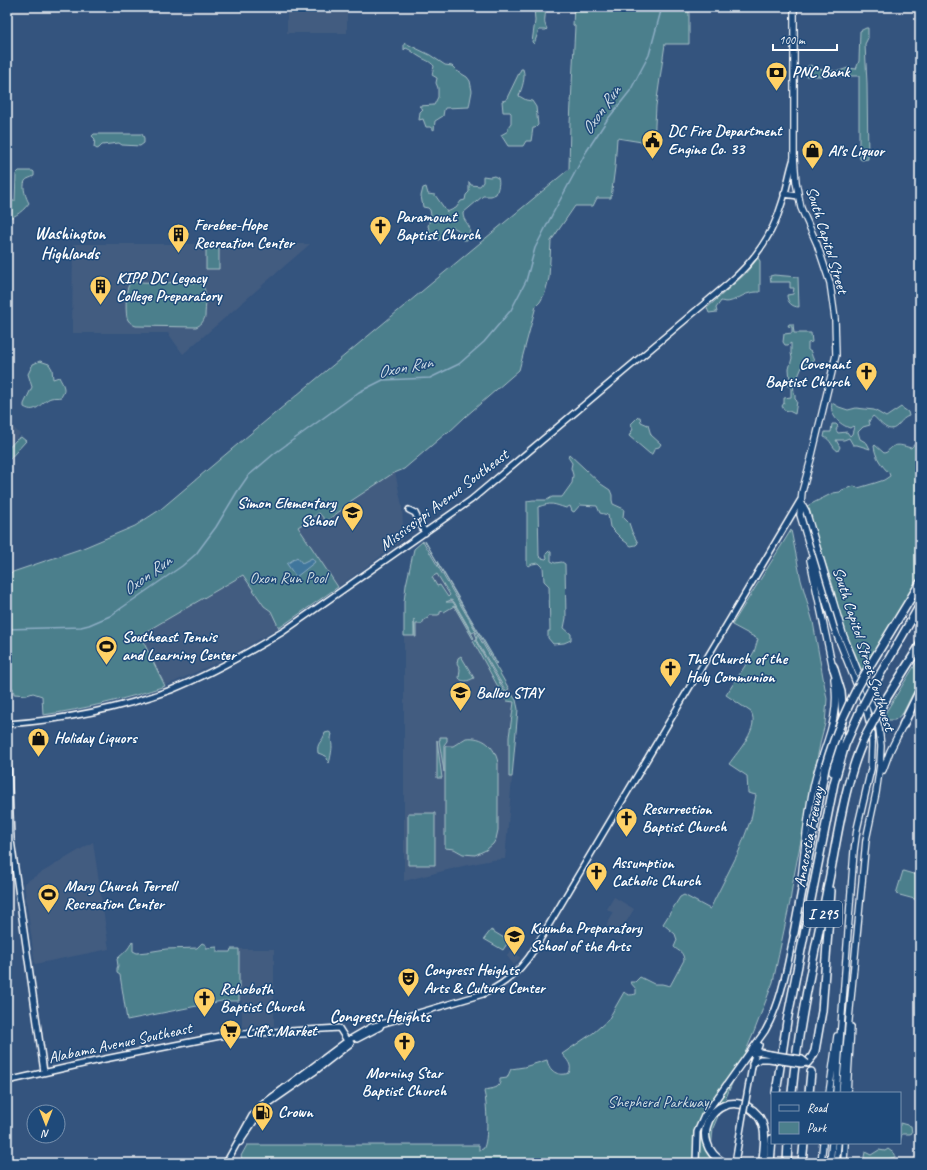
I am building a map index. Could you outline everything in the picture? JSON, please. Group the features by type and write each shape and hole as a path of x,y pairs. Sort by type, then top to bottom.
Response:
{"highway":[{"path":"794,933 825,768 833,743 845,713 869,667 920,584"},
{"name":"Anacostia Freeway","path":"776,1092 787,1021 823,834 840,760 860,709 920,604"},
{"name":"Anacostia Freeway","path":"792,1092 804,1010 850,779 865,737 880,707 920,645"},
{"path":"823,834 825,812 843,716 841,692 833,666"},
{"path":"903,725 920,690"},
{"path":"807,1063 815,1051 822,1011 829,910 836,848"},
{"path":"809,1092 811,1072"},
{"path":"724,1163 715,1157 709,1148 705,1139 705,1130 709,1120 715,1112 724,1106 734,1104 750,1108 760,1119 765,1135 767,1162"},
{"path":"767,1162 771,1144"},
{"path":"787,1162 788,1144"},
{"path":"803,1162 804,1144"}],"main road":[{"name":"South Capitol Street","path":"794,7 794,157 798,196 801,208 817,244 830,283 835,319 836,355 800,501 800,517 808,544"},
{"name":"Mississippi Avenue Southeast","path":"7,724 55,719 106,709 169,690 238,659 284,631 471,500 733,280 749,263 766,238 781,206 794,157"},
{"path":"784,194 798,196"},
{"path":"226,1163 252,1116 262,1104 348,1042 371,1027 483,994 509,979 524,965 721,637 800,501"},
{"name":"South Capitol Street Southwest","path":"800,501 806,511 842,634 872,704 879,728 881,752 876,793 866,840 842,1092"},
{"path":"408,510 415,513 425,533"},
{"path":"735,1160 754,1054 773,1016 781,992 794,933 812,797 835,716 836,691 833,666 812,570 808,544"},
{"path":"808,544 836,636 868,715 872,740 870,769 854,847 836,1092"},
{"path":"876,793 887,756 903,725"},
{"path":"7,736 10,833 44,1072"},
{"path":"847,1092 852,993"},
{"path":"829,1092 836,1040 841,1018"},
{"name":"Alabama Avenue Southeast","path":"7,1081 199,1040 236,1034 339,1028 348,1042"},
{"path":"696,1163 697,1136 702,1120 709,1108 765,1031"},
{"path":"740,1067 754,1054 760,1052 770,1057"},
{"path":"752,1065 760,1059 770,1057 802,1059 807,1063 811,1072"},
{"path":"821,1163 823,1144"},
{"path":"830,1163 832,1144"},
{"path":"836,1163 838,1144"},
{"path":"844,1163 845,1144"}],"shaded area":[{"path":"287,7 347,7 347,33 287,33"},
{"path":"73,244 310,244 183,354 168,333 72,333"},
{"path":"7,421 20,434 7,448"},
{"name":"Simon Elementary School","path":"395,472 402,506 402,541 338,587 297,527 319,512 326,521 350,505 351,501"},
{"name":"Ballou STAY","path":"423,541 515,697 518,709 505,859 463,866 404,881 404,602 414,549"},
{"path":"297,557 302,563 312,558 315,562 296,577 287,564"},
{"path":"243,574 264,606 271,611 279,628 227,658 165,686 140,635"},
{"path":"93,842 109,949 35,964 24,883"},
{"path":"614,897 634,909 619,934 606,926 613,913 607,909"},
{"name":"Kuumba Preparatory School of the Arts","path":"513,948 520,958 514,965 507,956"},
{"path":"239,949 274,949 274,1026 242,1027 242,1001 239,1001"}],"green space":[{"path":"534,7 545,7 545,23 547,29 539,30 534,44 532,42 535,21"},
{"name":"Oxon Run Pool","path":"574,7 689,7 689,44 665,44 656,106 654,144 617,138 611,198 597,198 593,206 575,206 551,241 549,278 545,293 536,306 519,370 448,433 404,469 392,474 351,501 350,504 326,521 319,513 298,527 338,587 279,628 271,611 264,606 243,575 140,635 165,686 105,703 43,715 42,696 33,693 27,695 14,694 13,688 7,688 7,574 83,548 135,526 161,509 569,169 575,26 573,25"},
{"path":"868,28 868,38 865,44 868,159 862,160 860,159 859,154 859,76 806,76 804,72 808,66 811,65 815,69 839,71 848,68 856,69 859,61 860,31"},
{"path":"405,43 430,55 445,65 452,66 470,81 472,91 469,107 445,108 443,116 435,121 434,130 430,127 426,127 423,119 419,120 420,112 423,109 419,106 434,105 438,97 438,88 436,83 437,78 432,75 434,66 408,49 406,48 404,50"},
{"path":"521,69 523,69 524,72 524,79 519,96 526,100 532,101 536,107 538,125 533,128 531,141 526,141 523,146 508,146 501,135 508,131 508,127 511,123 511,113 503,112 502,101 506,100"},
{"path":"94,134 142,134 144,143 140,146 122,145 119,143 102,145 97,149 94,147 95,139 92,136"},
{"path":"19,171 34,172 34,176 27,179 24,183 25,192 29,203 20,213 7,218 7,201 15,201 16,174"},
{"path":"483,176 494,176 498,178 498,188 496,194 491,196 483,196 463,213 470,230 467,240 463,240 458,230 453,227 448,230 439,240 432,238 428,226 431,215 430,210 423,207 421,196 423,188 426,187 428,194 435,195 447,212 456,208 461,201 465,200 466,195 469,192 469,182 471,185 480,186 483,182"},
{"path":"206,248 219,248 219,269 206,269"},
{"path":"758,258 760,261 760,292 752,292 729,302 721,301 716,308 717,312 709,313 707,308 745,274"},
{"path":"770,276 798,277 799,307 792,305 788,300 787,295 793,294 794,288 790,288 790,282 771,282"},
{"path":"132,282 200,283 205,289 206,294 205,317 201,324 196,327 136,326 128,320 126,309 127,290"},
{"path":"789,324 793,324 794,333 811,333 812,342 808,343 808,350 811,352 814,361 802,367 797,379 793,380 794,394 797,401 795,414 784,410 782,406 784,403 784,398 791,397 791,387 786,384 790,381 789,369 792,358 791,343 785,345 783,342 784,334 792,333 792,327 788,326"},
{"path":"40,361 49,364 52,369 53,379 59,377 64,387 64,392 61,397 51,398 39,407 28,409 24,407 24,404 32,387 28,374 33,364"},
{"path":"832,403 848,410 856,408 874,410 886,417 901,407 908,412 909,416 897,426 890,429 884,426 873,416 869,421 870,425 863,427 858,432 860,439 867,443 870,449 853,445 849,438 844,440 836,440 840,447 838,451 824,437 825,432 831,432 832,424 836,424 838,426 836,430 838,433 847,432 850,436 854,427 846,427 836,419 832,412"},
{"path":"638,417 640,417 641,422 648,425 651,435 661,444 659,447 655,448 652,454 650,454 629,436 633,429 631,424"},
{"path":"21,437 26,441 7,462 7,450 16,440"},
{"path":"920,438 920,591 868,677 867,675 863,675 855,653 843,630 834,589 807,506 833,493 840,492 854,486 858,488 884,480 890,476 877,458 874,446 875,445 884,453 898,445 911,448"},
{"path":"569,454 601,484 610,490 613,504 624,509 623,517 629,523 638,543 631,546 623,540 610,527 608,515 600,513 597,506 580,505 574,512 570,506 566,508 546,504 538,507 539,556 546,559 546,554 549,551 551,552 551,561 555,563 562,562 565,564 566,618 564,628 571,634 571,640 564,643 553,644 548,638 548,631 550,631 549,586 544,581 543,567 539,563 529,566 527,565 527,501 547,500 552,497 562,497 572,483 572,463 568,457"},
{"name":"Shepherd Parkway","path":"791,530 801,580 813,622 827,699 825,724 773,982 754,1032 713,1128 710,1162 245,1163 241,1156 247,1145 479,1145 479,1150 483,1149 487,1130 485,1090 498,1086 500,1079 507,1078 511,1069 524,1067 547,1060 552,1070 558,1074 569,1073 570,1065 562,1054 593,1033 608,1020 624,992 628,995 636,994 636,989 630,982 635,982 640,977 654,984 670,986 684,960 682,953 674,947 677,940 675,934 663,924 680,897 684,895 710,909 739,851 751,819 756,795 748,793 747,776 729,764 747,739 753,725 753,718 751,712 726,695 754,652 758,639 732,625"},
{"path":"423,541 476,631 472,633 454,602 451,600 446,602 453,602 474,638 473,639 454,606 444,612 440,612 438,615 430,615 422,624 416,624 416,637 414,619 414,636 404,636 404,602 414,549","holes":["437,574 450,595 448,597 440,585 437,586 432,577"]},
{"path":"425,541 497,663 496,664"},
{"path":"476,632 509,689 506,691 476,640"},
{"path":"475,640 505,692 502,694 473,641"},
{"path":"461,656 474,678 470,680 462,681 459,678 460,669 457,663 458,658"},
{"path":"920,657 920,679 903,713 895,720 886,720 884,715"},
{"path":"511,693 516,700 518,709 512,777 509,777 509,737 514,702 507,701 504,697"},
{"path":"329,732 332,734 332,747 329,763 326,756 318,753 318,746 325,733"},
{"path":"440,737 447,737 447,741 444,745 444,772 439,740"},
{"path":"466,738 478,739 487,743 494,752 498,763 498,830 496,839 486,850 475,855 463,854 454,849 445,848 445,746 453,746"},
{"path":"437,740 442,778 437,778"},
{"path":"408,813 435,813 435,865 408,865"},
{"path":"903,871 920,876 920,893 918,900 896,894"},
{"path":"491,930 509,941 503,950 484,939"},
{"path":"132,941 133,951 137,953 166,949 197,948 202,943 206,945 206,948 217,947 217,952 230,952 231,949 239,949 239,1001 222,1001 127,1020 120,975 117,973 117,959 128,949"},
{"path":"901,1123 911,1126 912,1133 902,1134 901,1138"},
{"path":"888,1149 895,1154 895,1157 888,1159 865,1159 864,1157 865,1152 871,1155 879,1150 885,1151"}],"waterway":[{"name":"Oxon Run","path":"7,629 81,627 110,616 182,566 196,554 216,527 248,476 275,453 359,392 383,380 430,378 459,364 484,342 511,310 526,281 535,248 586,152 607,120 630,91 649,55 662,7"}],"place":[{"name":"PNC Bank","path":"776,92"},
{"name":"DC Fire Department Engine Co. 33","path":"653,160"},
{"name":"Al's Liquor","path":"812,170"},
{"name":"Paramount Baptist Church","path":"381,246"},
{"name":"Ferebee-Hope Recreation Center","path":"178,254"},
{"name":"KIPP DC Legacy College Preparatory","path":"101,306"},
{"name":"Covenant Baptist Church","path":"866,392"},
{"name":"Simon Elementary School","path":"352,532"},
{"name":"Southeast Tennis and Learning Center","path":"106,666"},
{"name":"The Church of the Holy Communion","path":"671,688"},
{"name":"Ballou STAY","path":"461,712"},
{"name":"Holiday Liquors","path":"38,758"},
{"name":"Resurrection Baptist Church","path":"626,838"},
{"name":"Assumption Catholic Church","path":"597,892"},
{"name":"Mary Church Terrell Recreation Center","path":"48,914"},
{"name":"Kuumba Preparatory School of the Arts","path":"514,956"},
{"name":"Congress Heights Arts & Culture Center","path":"409,998"},
{"name":"Rehoboth Baptist Church","path":"205,1018"},
{"name":"Liff's Market","path":"231,1050"},
{"name":"Morning Star Baptist Church","path":"404,1062"},
{"name":"Crown","path":"263,1132"}],"district":[{"name":"Washington Highlands","path":"70,243"},
{"name":"Congress Heights","path":"380,1016"}]}
